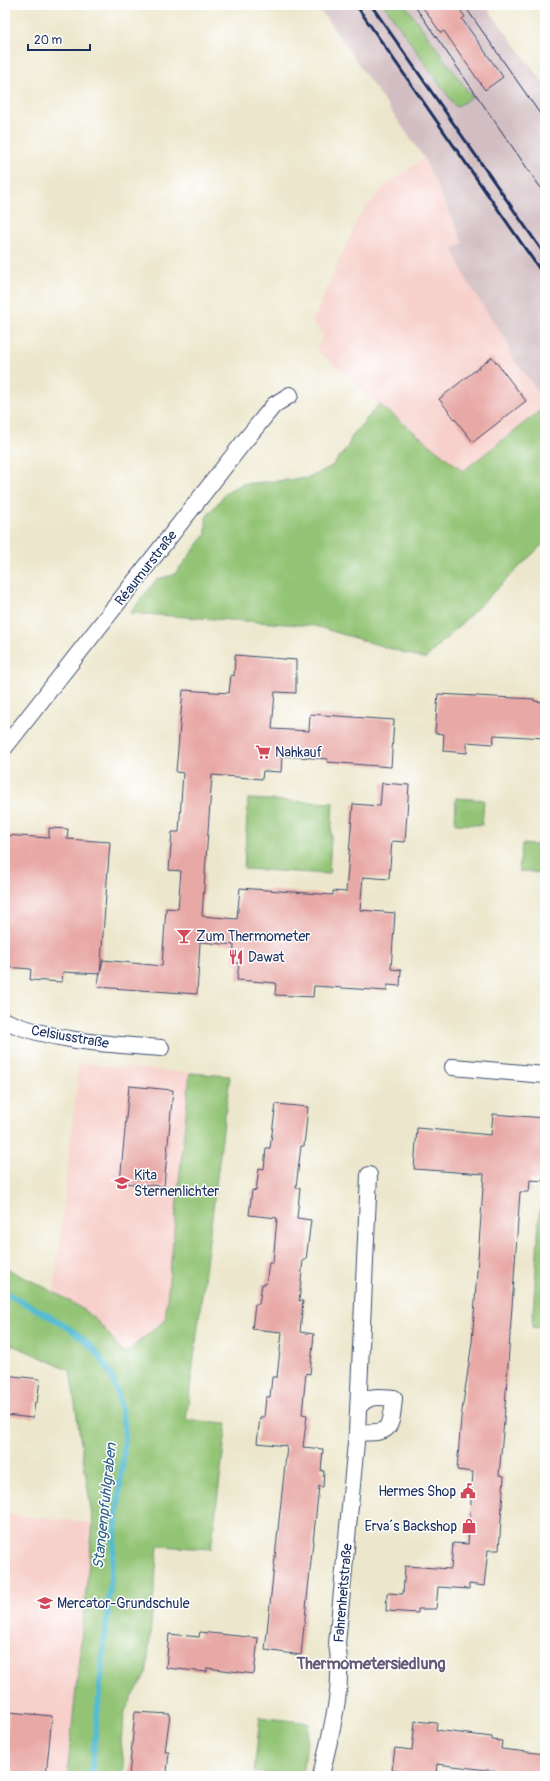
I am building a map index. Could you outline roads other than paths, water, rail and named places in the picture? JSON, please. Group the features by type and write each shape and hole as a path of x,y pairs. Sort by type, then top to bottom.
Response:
{"street":[{"name":"Réaumurstraße","path":"5,747 243,443 274,405 290,395"},
{"name":"Celsiusstraße","path":"5,1021 29,1031 87,1043 161,1048"},
{"path":"452,1067 545,1075"},
{"name":"Fahrenheitstraße","path":"321,1776 334,1716 340,1661 337,1644 357,1432 369,1175"},
{"path":"357,1432 382,1432 392,1422 394,1398 366,1398 358,1407"}],"waterway":[{"name":"Stangenpfuhlgraben","path":"5,1293 69,1328 96,1352 106,1366 114,1383 121,1410 125,1437 91,1776"}],"tram line":[{"path":"414,5 545,194"},
{"path":"464,5 545,121"}],"railway":[{"path":"356,5 545,277"},
{"path":"371,5 545,255"}],"place":[{"name":"Nahkauf","path":"263,752"},
{"name":"Zum Thermometer","path":"184,936"},
{"name":"Dawat","path":"236,957"},
{"name":"Kita Sternenlichter","path":"122,1183"},
{"name":"Hermes Shop","path":"468,1491"},
{"name":"Erva´s Backshop","path":"469,1526"},
{"name":"Mercator-Grundschule","path":"45,1603"}],"district":[{"name":"Thermometersiedlung","path":"371,1664"}]}
